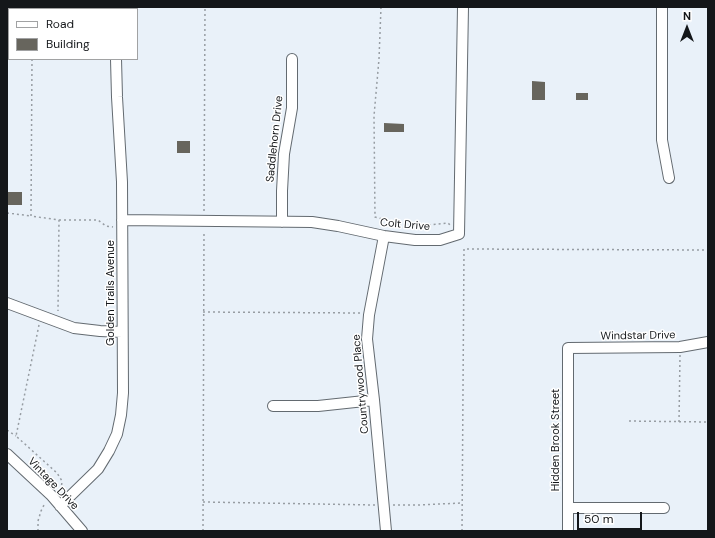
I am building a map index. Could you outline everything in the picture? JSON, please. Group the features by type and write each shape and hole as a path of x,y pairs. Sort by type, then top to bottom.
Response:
{"street":[{"path":"459,234 463,7"},
{"path":"662,7 662,140 668,178"},
{"name":"Saddlehorn Drive","path":"282,222 284,154 292,108 292,59"},
{"name":"Golden Trails Avenue","path":"60,506 98,469 109,451 117,434 123,393 123,224 116,60"},
{"name":"Colt Drive","path":"123,224 312,222 384,236 415,240 440,240 459,234"},
{"name":"Countrywood Place","path":"384,236 369,315 367,339 386,531"},
{"path":"7,303 74,328 122,332"},
{"name":"Windstar Drive","path":"568,348 680,348 708,342"},
{"name":"Hidden Brook Street","path":"568,348 568,531"},
{"path":"273,406 318,406 374,400"},
{"name":"Vintage Drive","path":"7,454 51,495 82,531"},
{"path":"568,508 664,508"}],"path":[{"path":"203,531 205,7"},
{"path":"380,7 379,59 374,116 375,217 401,224 420,226 448,223 459,234"},
{"path":"31,216 32,60"},
{"path":"7,213 59,220 98,220 106,226 123,224"},
{"path":"58,322 59,220"},
{"path":"462,531 464,249 708,250"},
{"path":"203,312 357,313 369,315"},
{"path":"16,436 36,335 42,316"},
{"path":"679,422 680,348"},
{"path":"629,421 708,422"},
{"path":"7,430 16,436 56,473 62,481 60,506"},
{"path":"38,531 38,521 41,510 51,495"},
{"path":"203,502 384,505 462,503"}],"building":[{"path":"532,81 545,82 545,100 532,100"},
{"path":"576,93 588,93 588,100 576,100"},
{"path":"384,123 404,124 404,132 384,132"},
{"path":"177,141 190,141 190,153 177,153"},
{"path":"7,192 22,192 22,205 7,205"}]}
